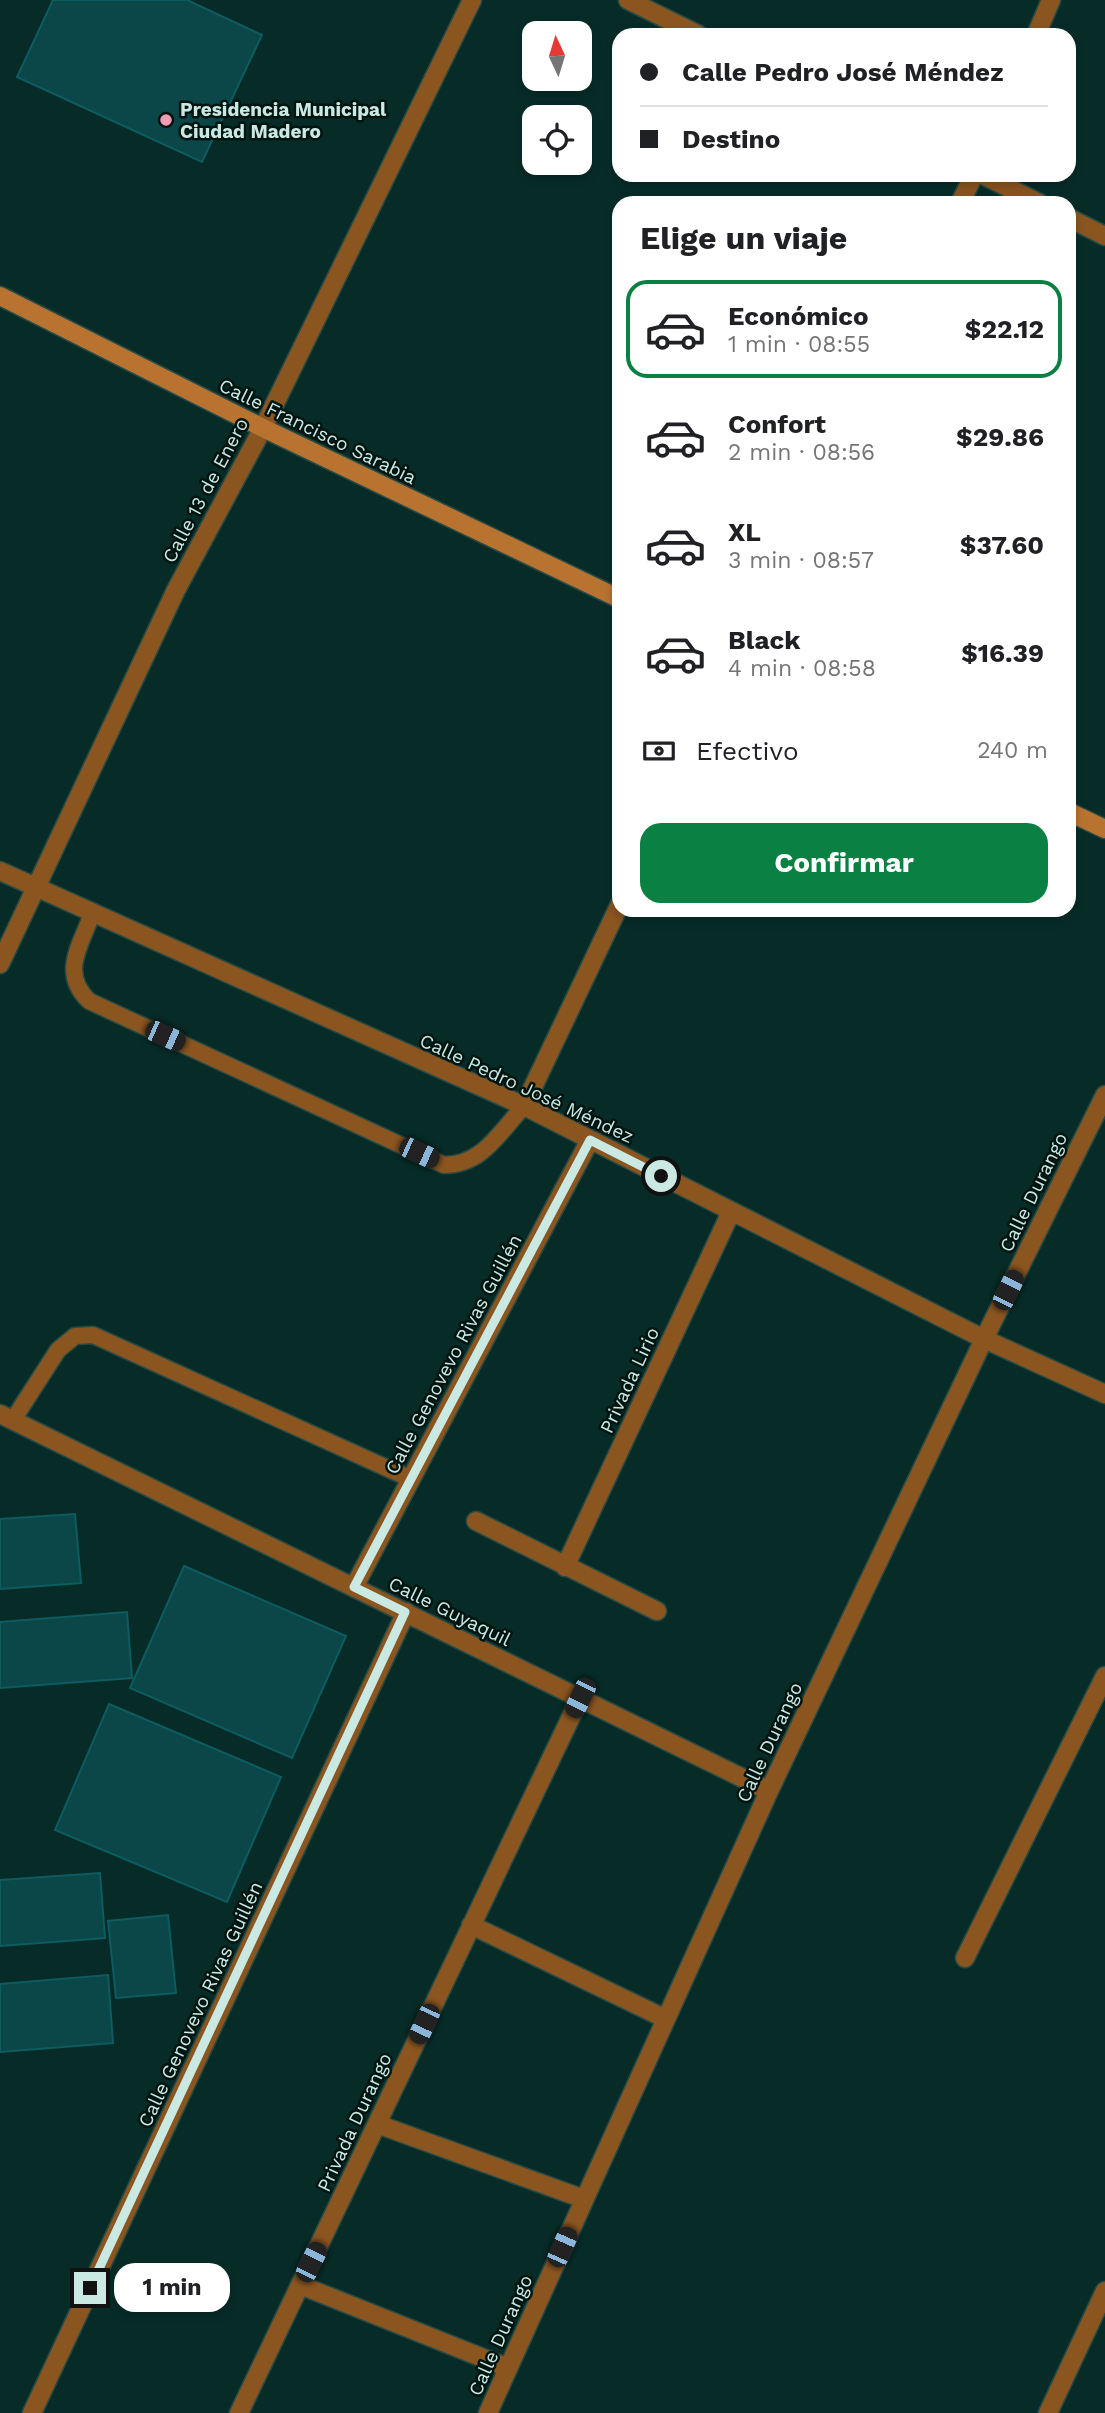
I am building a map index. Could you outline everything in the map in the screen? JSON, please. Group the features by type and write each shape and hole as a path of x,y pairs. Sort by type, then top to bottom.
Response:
{"main road":[{"name":"Calle Francisco Sarabia","path":"0,296 262,428 612,595"},
{"path":"1076,815 1105,829"}],"street":[{"name":"Calle 13 de Enero","path":"0,964 176,590 262,428 472,0"},
{"path":"628,0 685,28"},
{"path":"1039,28 1051,0"},
{"path":"996,182 1025,196"},
{"path":"1076,222 1105,236"},
{"name":"Calle Pedro José Méndez","path":"0,871 524,1106 984,1339 1105,1394"},
{"path":"524,1106 614,917"},
{"name":"Calle Durango","path":"488,2413 769,1791 984,1339 1105,1096"},
{"name":"Calle Genovevo Rivas Guillén","path":"354,1587 590,1140"},
{"name":"Privada Lirio","path":"565,1567 732,1212"},
{"name":"Calle Guyaquil","path":"7,1417 769,1791"},
{"path":"476,1521 657,1611"},
{"name":"Calle Genovevo Rivas Guillén","path":"32,2413 405,1612"},
{"path":"965,1958 1105,1676"},
{"name":"Privada Durango","path":"239,2413 580,1698"},
{"path":"471,1925 666,2019"},
{"path":"377,2123 584,2199"},
{"path":"300,2285 508,2368"},
{"path":"1048,2413 1105,2291"}],"lane":[{"path":"92,914 72,970 76,989 89,1001 444,1165 461,1165 474,1160 524,1106"},
{"path":"7,1417 58,1350 75,1336 93,1335 411,1479"}],"building":[{"name":"Presidencia Municipal Ciudad Madero","path":"53,0 187,0 262,35 202,162 17,77"},
{"path":"75,1514 81,1583 0,1589 0,1519"},
{"path":"184,1566 346,1636 292,1758 130,1688"},
{"path":"127,1612 132,1678 0,1688 0,1622"},
{"path":"109,1704 281,1777 227,1902 55,1830"},
{"path":"100,1873 105,1938 0,1946 0,1880"},
{"path":"168,1915 176,1993 116,1998 108,1921"},
{"path":"108,1975 113,2043 0,2052 0,1984"}],"place":[{"name":"Presidencia Municipal Ciudad Madero","path":"166,120"}],"route":[{"path":"90,2288 405,1612 354,1587 590,1140 661,1176"}]}
